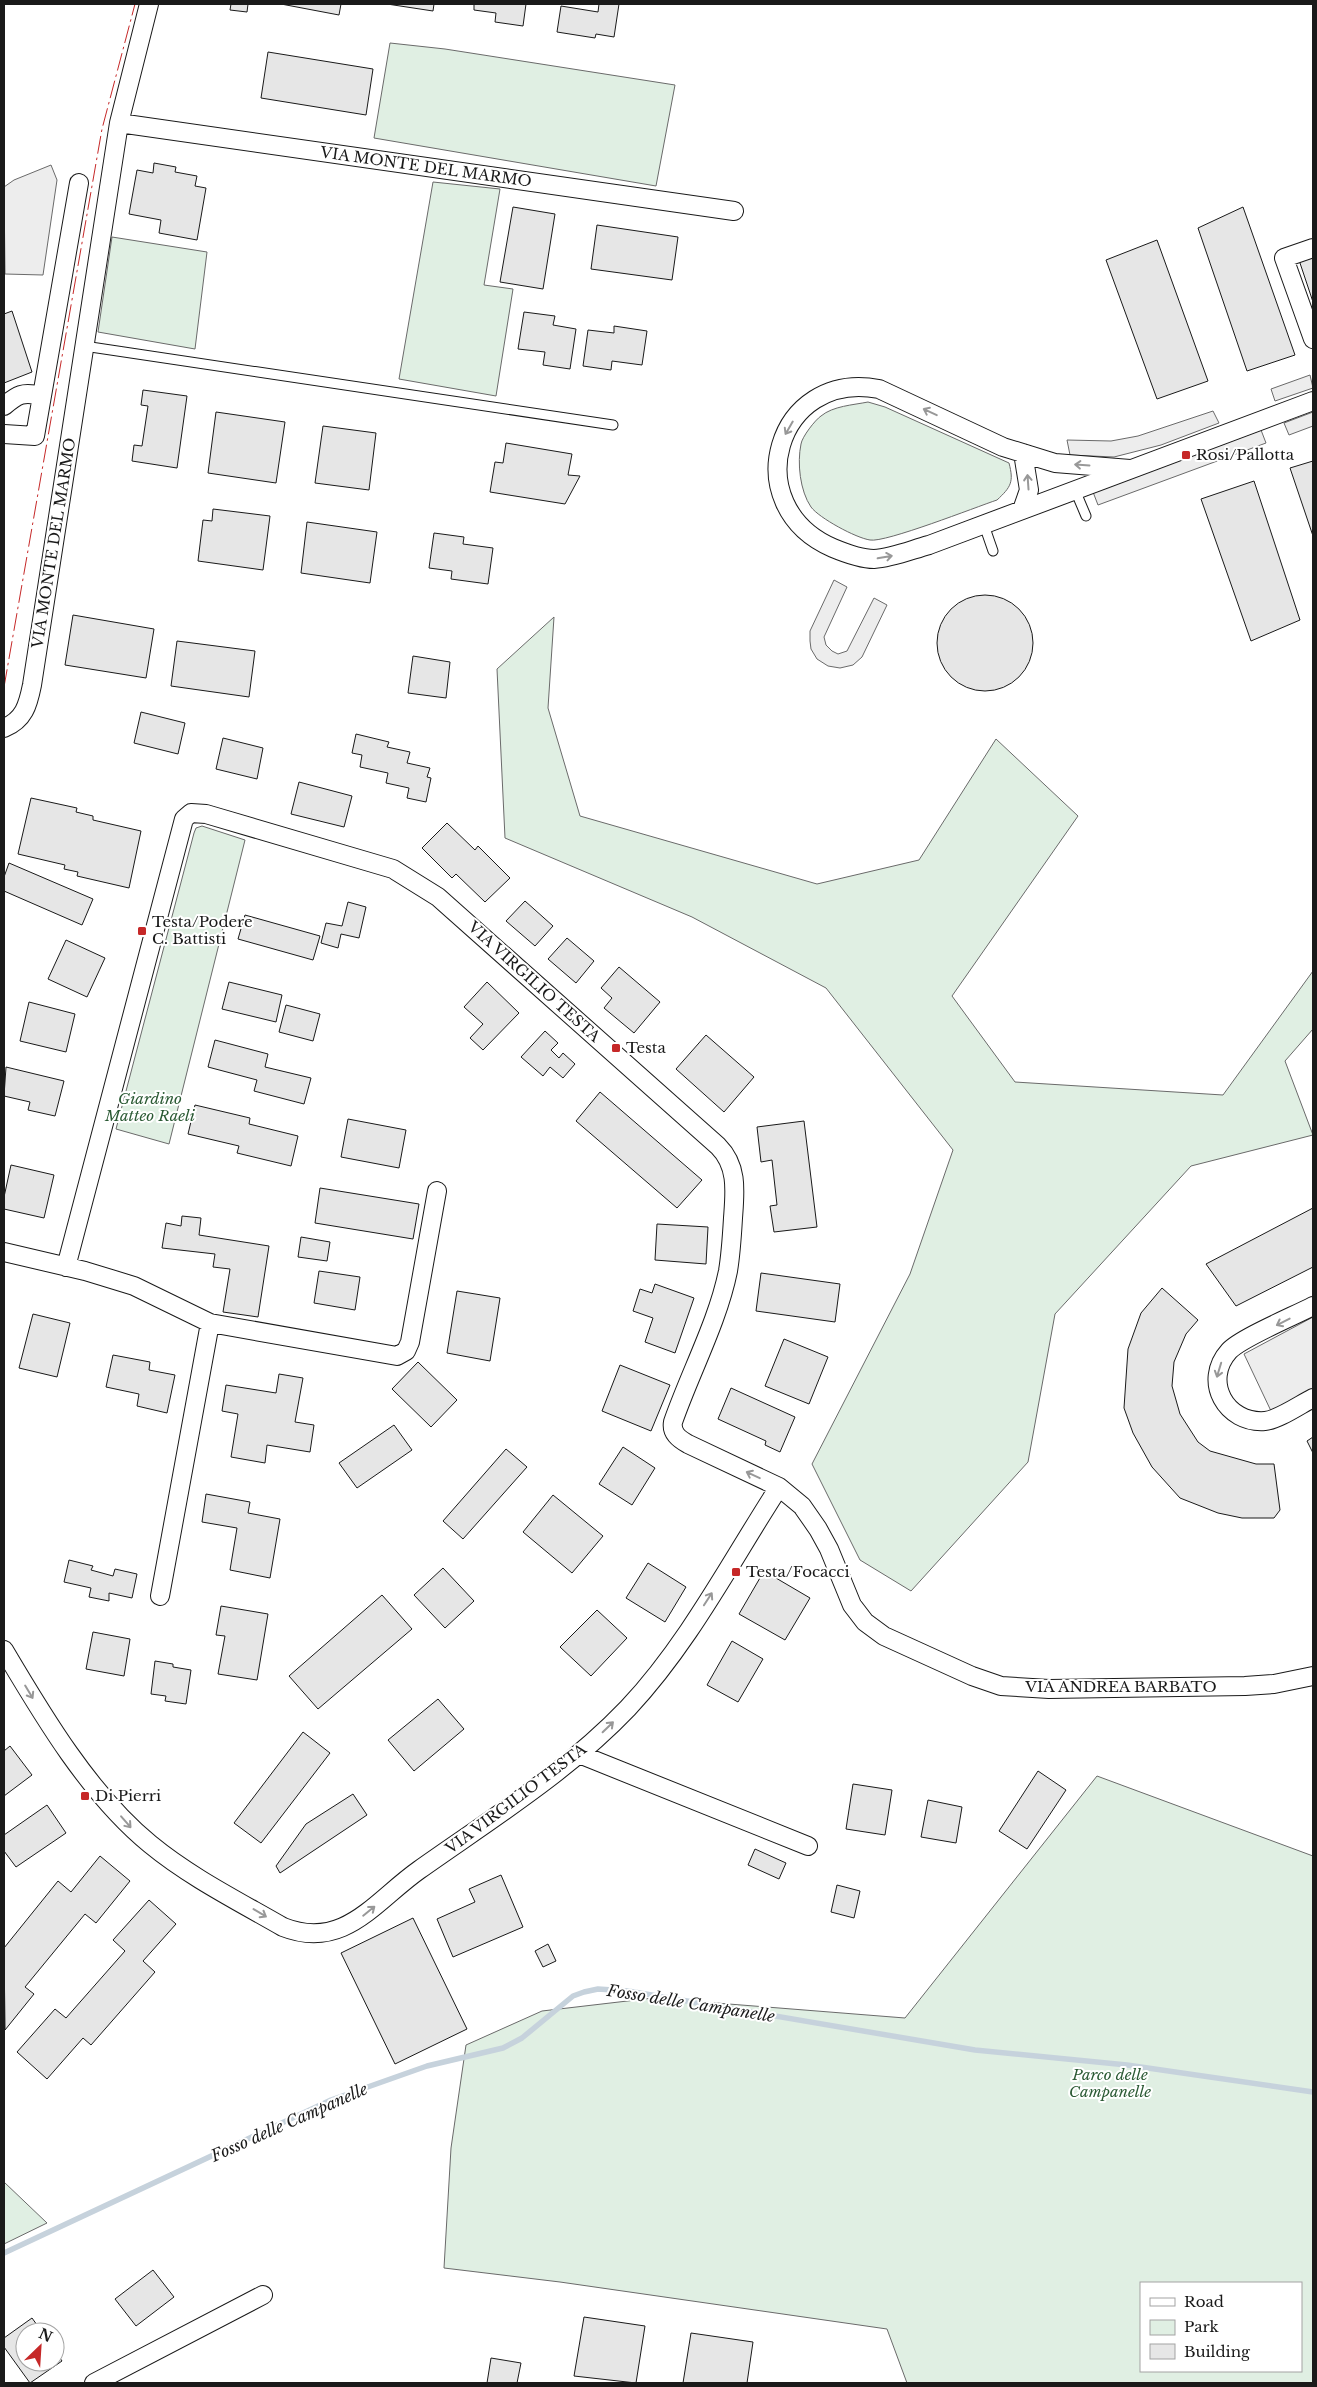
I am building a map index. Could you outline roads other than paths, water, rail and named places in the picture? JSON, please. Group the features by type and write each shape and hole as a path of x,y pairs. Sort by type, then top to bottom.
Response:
{"street":[{"name":"VIA MONTE DEL MARMO","path":"4,728 19,720 24,714 32,685 119,123 149,4"},
{"name":"VIA MONTE DEL MARMO","path":"119,123 734,211"},
{"path":"4,434 34,436 79,183"},
{"path":"1313,248 1284,258 1313,339"},
{"path":"1130,469 1055,463 1003,447 879,389 860,386 834,390 816,398 793,422 778,451 777,474 785,503 791,514 819,542 841,551 870,559 880,558 929,545 1313,401"},
{"path":"4,406 13,397 30,393 41,396"},
{"path":"1022,510 1029,490 1023,453"},
{"name":"VIA VIRGILIO TESTA","path":"4,1650 64,1746 133,1830 171,1860 283,1927 304,1933 326,1933 346,1927 362,1916 417,1871 543,1783 579,1754 627,1708 685,1635 779,1487 688,1444 672,1430 673,1422 711,1323 728,1272 735,1186 731,1164 721,1150 438,898 402,873 348,854 206,814 187,815 180,832 66,1267"},
{"path":"4,1252 134,1286 210,1322 395,1356 403,1354 410,1342 438,1191"},
{"path":"1313,1306 1233,1348 1223,1360 1216,1383 1222,1399 1230,1410 1240,1417 1256,1421 1269,1421 1313,1398"},
{"path":"160,1596 210,1322"},
{"name":"VIA ANDREA BARBATO","path":"779,1487 802,1506 818,1529 829,1548 852,1605 865,1622 884,1636 972,1676 1002,1686 1049,1689 1245,1686 1289,1682 1313,1676"},
{"path":"579,1754 808,1846"},
{"path":"94,2383 262,2295"}],"lane":[{"path":"84,346 613,425"},
{"path":"1075,490 1086,516"},
{"path":"984,525 993,551"}],"waterway":[{"name":"Fosso delle Campanelle","path":"4,2253 331,2100 427,2066 503,2048 522,2038 573,1996 598,1989 628,1991 975,2050 1127,2065 1313,2092"}],"place":[{"name":"Rosi/Pallotta","path":"1186,455"},
{"name":"Testa/Podere C. Battisti","path":"142,931"},
{"name":"Testa","path":"616,1048"},
{"name":"Testa/Focacci","path":"736,1572"},
{"name":"Di Pierri","path":"85,1796"}],"park label":[{"name":"Giardino Matteo Raeli","path":"150,1108"},
{"name":"Parco delle Campanelle","path":"1110,2084"}]}
